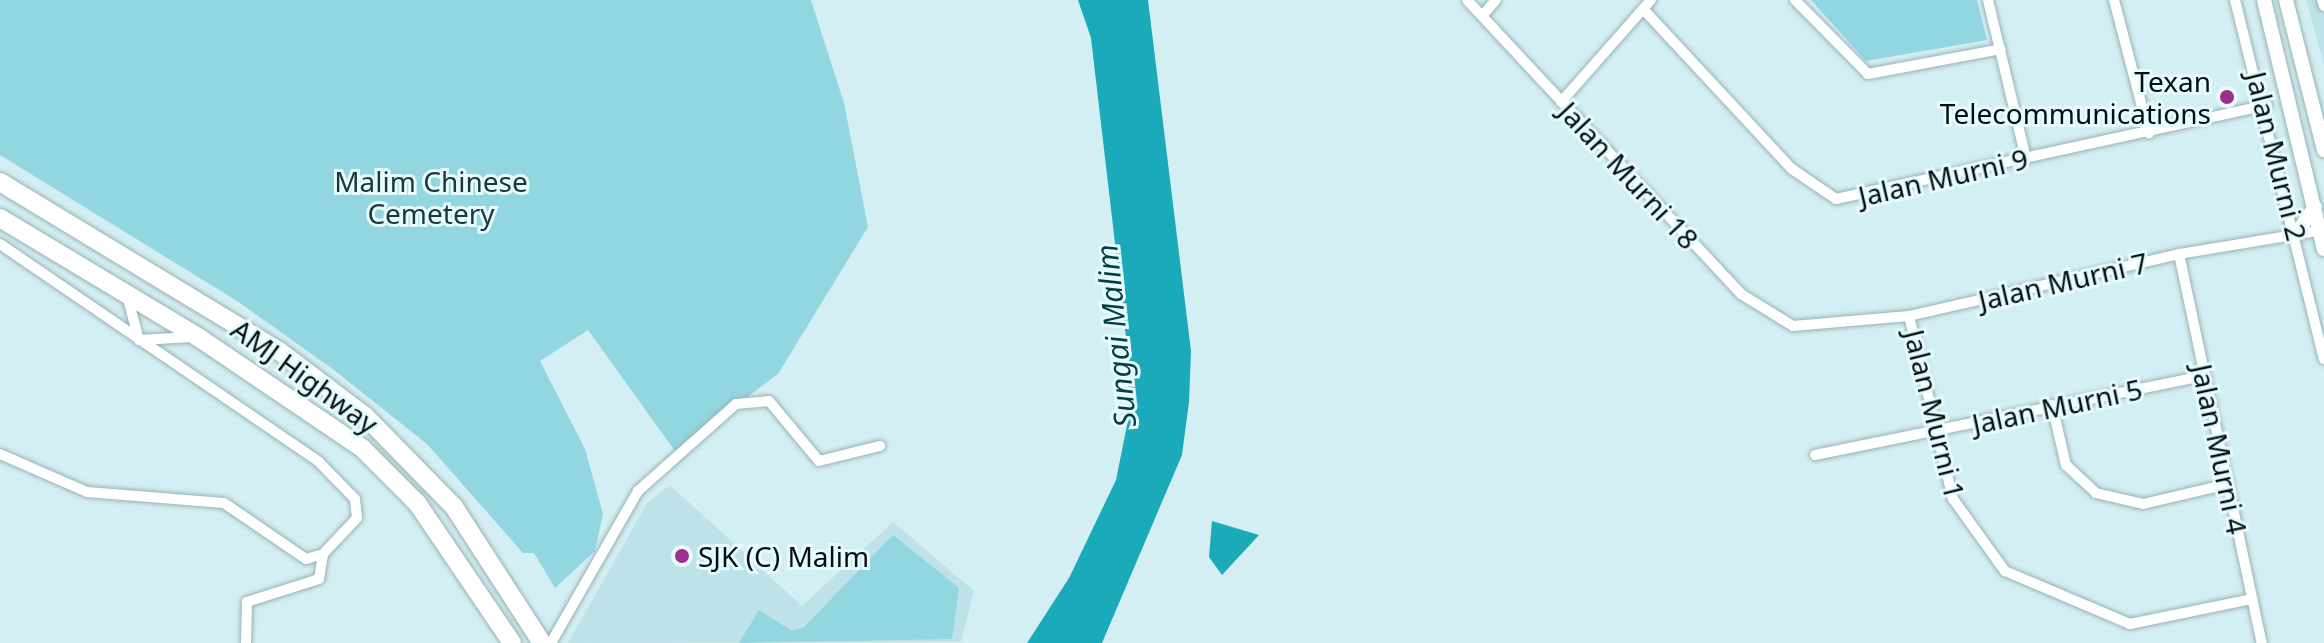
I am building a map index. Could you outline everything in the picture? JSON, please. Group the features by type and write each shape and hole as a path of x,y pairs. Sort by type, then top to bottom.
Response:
{"highway":[{"name":"AMJ Highway","path":"0,182 279,351 365,416 454,507 542,643"},
{"name":"AMJ Highway","path":"0,218 198,337 383,466 436,528 512,643"}],"main road":[{"path":"2264,0 2322,230 2324,249"},
{"path":"2286,0 2324,150"},
{"path":"2296,234 2315,207"}],"street":[{"name":"Jalan Murni 18","path":"1467,0 1750,302 1806,328"},
{"path":"1482,16 1496,0"},
{"path":"1561,102 1651,0"},
{"path":"1795,0 1868,74 2001,49"},
{"path":"1988,0 2026,158"},
{"path":"2114,0 2149,133"},
{"name":"Jalan Murni 2","path":"2235,0 2267,105 2324,359"},
{"path":"2322,0 2324,6"},
{"name":"Jalan Murni 9","path":"1644,10 1792,169 1836,199 2267,105"},
{"name":"Jalan Murni 7","path":"1806,328 1909,316 2179,254 2322,230"},
{"path":"0,245 348,489 357,518 323,554 306,559 224,503 87,492 0,454"},
{"name":"Jalan Murni 4","path":"2179,254 2262,643"},
{"path":"121,291 139,340"},
{"name":"Jalan Murni 1","path":"1909,316 1934,432 1963,519 2021,582 2130,624 2252,599"},
{"path":"139,340 198,337"},
{"name":"Jalan Murni 5","path":"1815,455 2205,376"},
{"path":"551,643 638,491 736,404 769,401 819,461 880,446"},
{"path":"2052,405 2066,465 2096,493 2143,504 2228,484"},
{"path":"246,643 247,602 311,584 323,572 323,554"}],"shaded area":[{"path":"1078,0 1148,0 1191,351 1189,402 1182,455 1102,643 1027,643 1069,578 1116,480 1128,420 1129,363 1091,38"},
{"path":"2306,0 2324,0 2324,65"},
{"name":"SJK (C) Malim","path":"670,485 802,606 893,522 974,591 961,642 568,643 647,503"},
{"path":"1212,521 1259,535 1222,575 1209,557"}],"green space":[{"name":"Malim Chinese Cemetery","path":"0,0 811,0 844,103 868,227 778,374 675,451 588,330 540,361 585,449 603,514 595,551 555,588 534,553 523,553 427,444 334,370 237,301 0,155"},
{"path":"1811,0 1977,0 1987,40 1866,61"},
{"path":"893,535 959,588 952,639 739,643 759,610 792,631 804,627"}],"place":[{"name":"Texan Telecommunications","path":"2227,97"},
{"name":"SJK (C) Malim","path":"682,556"}],"water label":[{"name":"Sungai Malim","path":"1116,336"}]}
